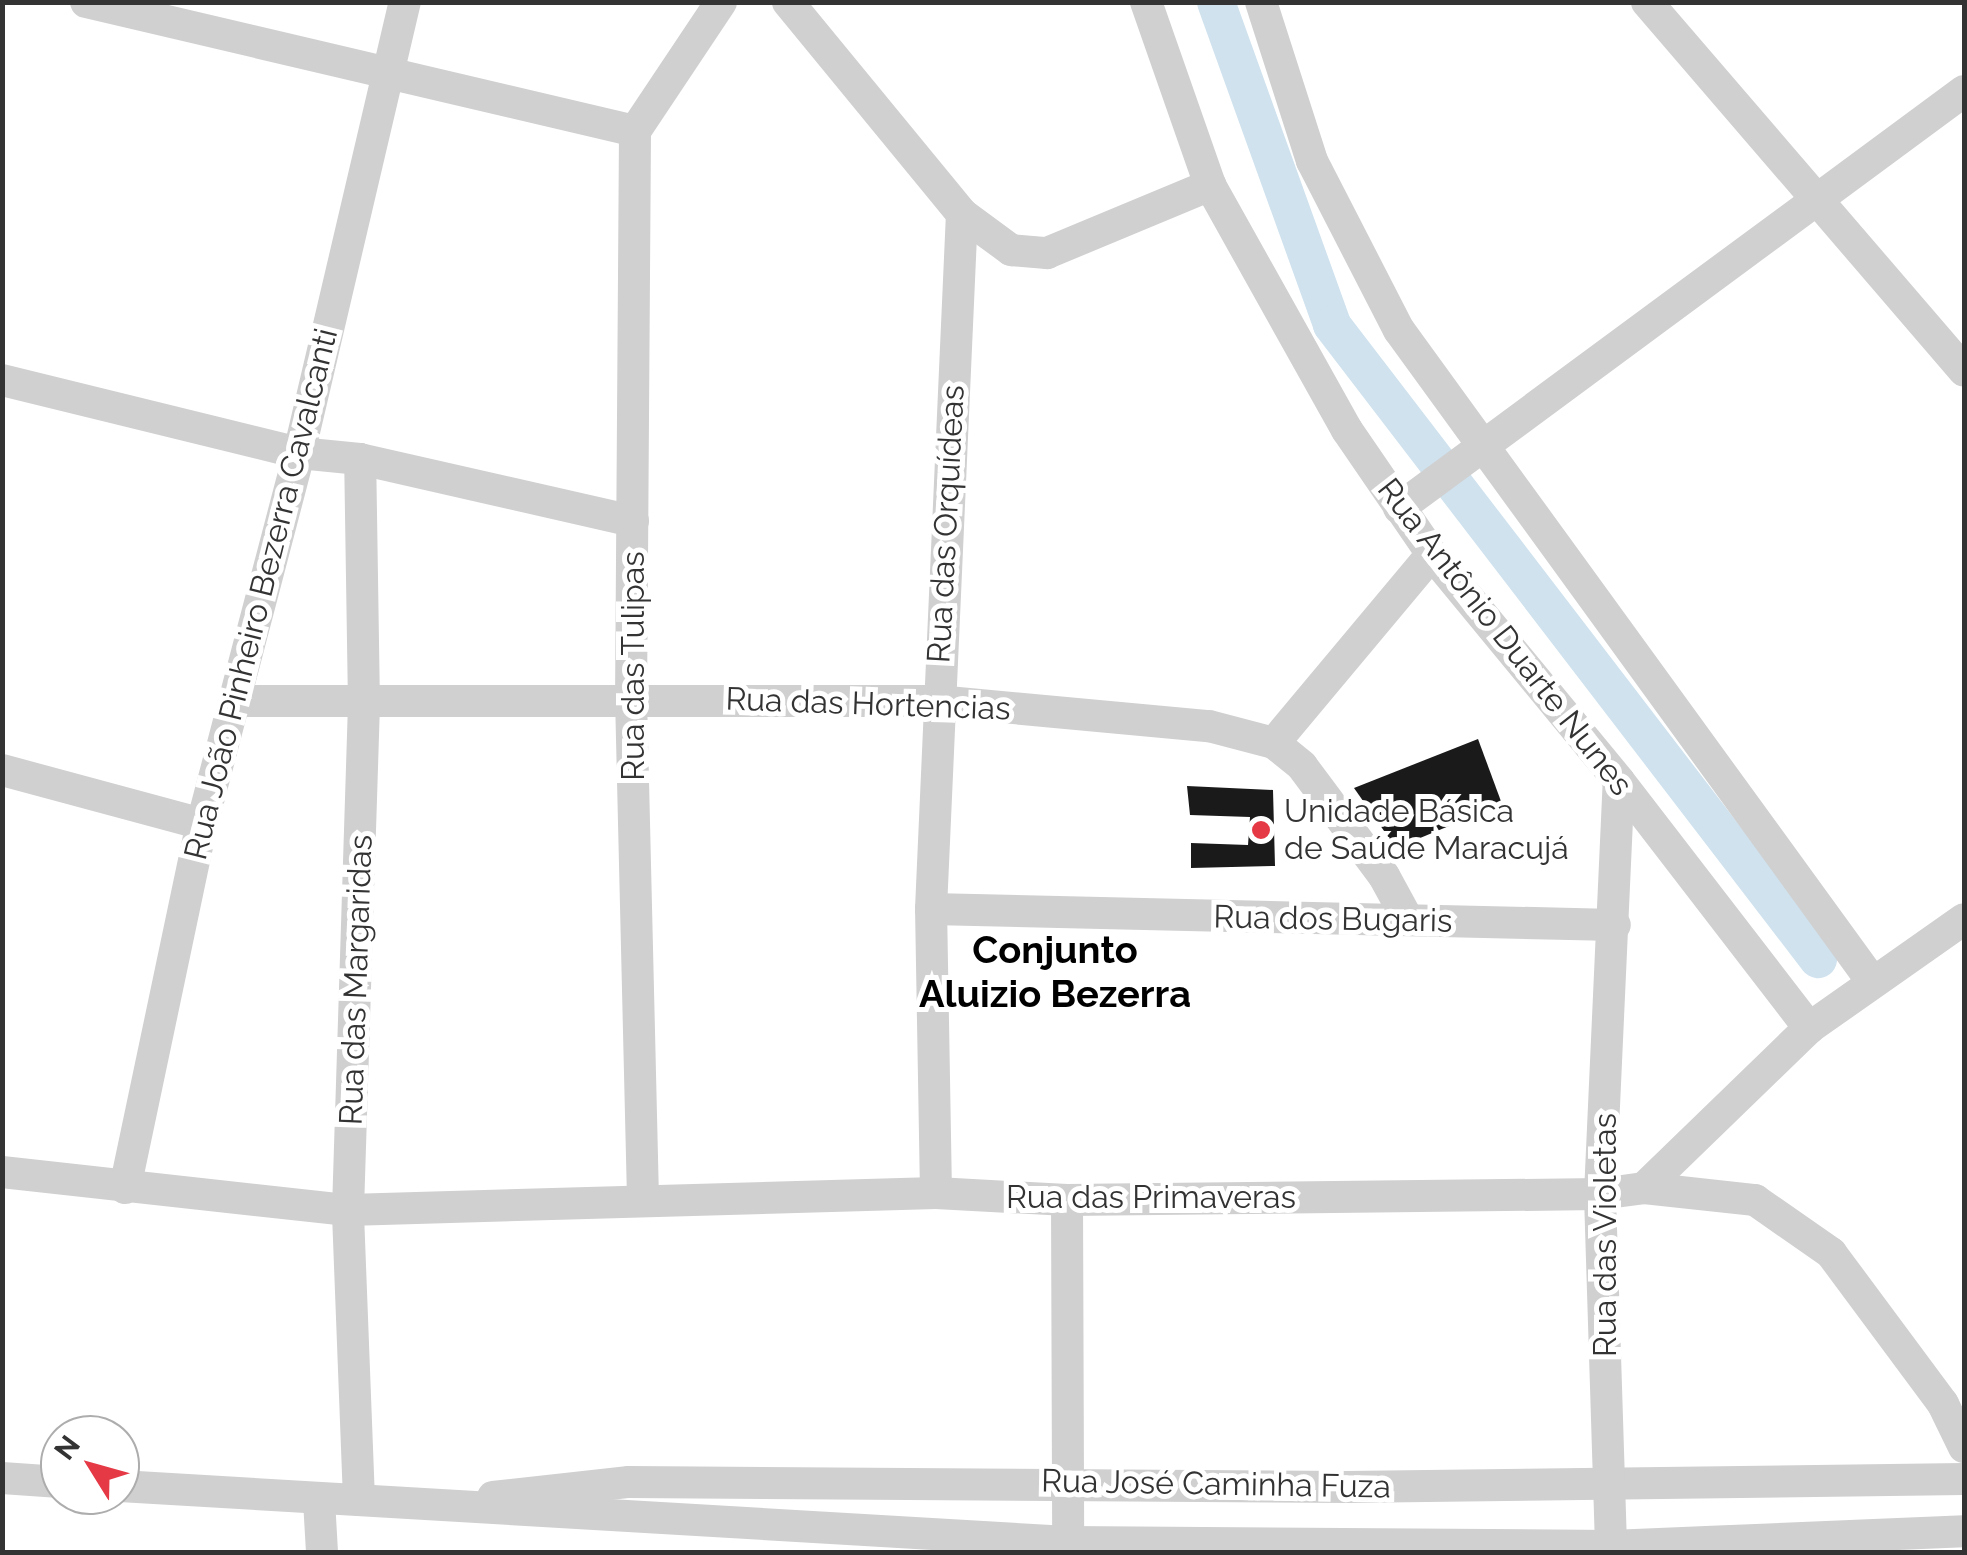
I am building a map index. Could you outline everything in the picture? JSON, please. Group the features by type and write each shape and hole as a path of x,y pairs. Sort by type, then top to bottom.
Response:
{"street":[{"path":"86,2 635,131 721,2"},
{"name":"Rua João Pinheiro Bezerra Cavalcanti","path":"125,1188 202,824 299,453 406,2"},
{"path":"788,2 962,214 997,244 1036,255 1210,185"},
{"name":"Rua Antônio Duarte Nunes","path":"1146,2 1210,185 1293,342 1412,500 1432,554 1620,781 1809,1028"},
{"path":"1261,2 1290,102 1341,226 1399,330 1872,980"},
{"path":"1647,2 1964,370"},
{"path":"1412,500 1486,449 1813,199 1964,91"},
{"name":"Rua das Tulipas","path":"635,131 631,697 644,1200"},
{"name":"Rua das Orquídeas","path":"936,1193 931,909 937,701 962,214"},
{"path":"2,380 299,453 360,459 632,522"},
{"name":"Rua das Margaridas","path":"360,459 364,705 348,1210 360,1500"},
{"path":"1408,920 1342,814 1274,743 1432,554"},
{"name":"Rua das Hortencias","path":"236,701 364,705 631,697 937,701 1209,726 1274,743"},
{"path":"2,770 202,824"},
{"name":"Rua das Violetas","path":"1611,1546 1600,1194 1620,781"},
{"name":"Rua dos Bugaris","path":"931,909 1615,925"},
{"path":"1644,1188 1809,1028 1964,918"},
{"name":"Rua das Primaveras","path":"2,1172 348,1210 936,1193 1066,1200 1600,1194 1644,1188 1755,1200 1805,1229 1954,1397 1964,1448"},
{"path":"1066,1200 1071,1481 1068,1542"},
{"path":"2,1478 40,1481"},
{"name":"Rua José Caminha Fuza","path":"469,1502 590,1483 1608,1484 1964,1479"},
{"name":"Rua José Caminha Fuza","path":"140,1487 319,1500 469,1502 554,1514 1068,1542 1611,1546 1964,1530"},
{"path":"319,1500 322,1552"}],"building":[{"path":"1478,739 1502,804 1396,848 1354,788"},
{"name":"Unidade Básica de Saúde Maracujá","path":"1187,786 1273,790 1275,866 1191,868 1191,843 1248,845 1250,817 1190,815"}],"waterway":[{"path":"1216,2 1332,325 1818,959"}],"place":[{"name":"Unidade Básica de Saúde Maracujá","path":"1261,830"}],"district":[{"name":"Conjunto Aluizio Bezerra","path":"1055,972"}]}
